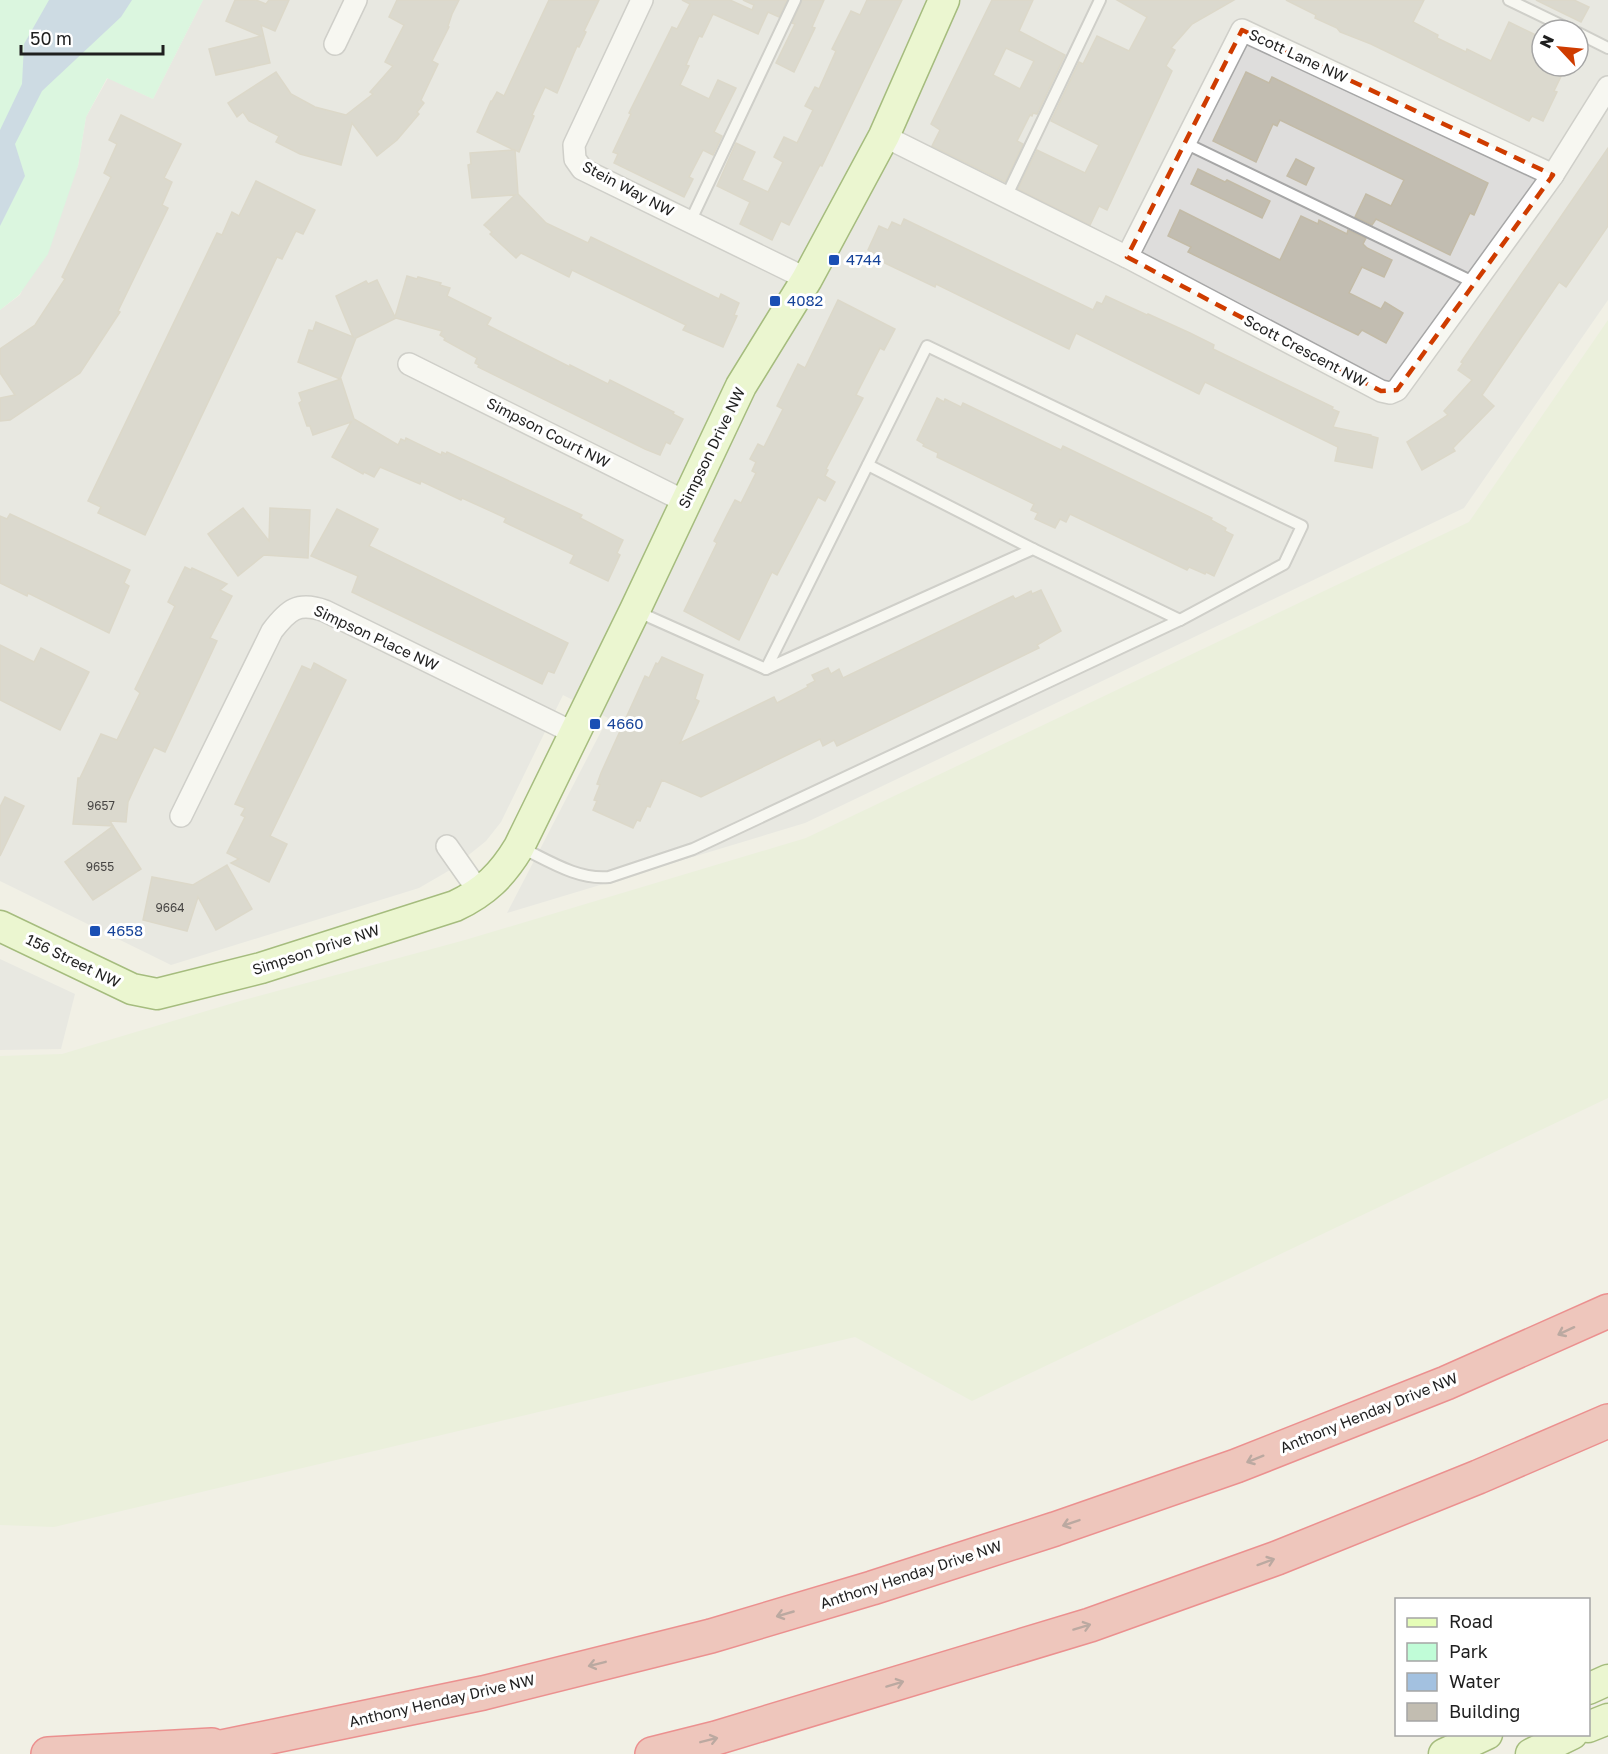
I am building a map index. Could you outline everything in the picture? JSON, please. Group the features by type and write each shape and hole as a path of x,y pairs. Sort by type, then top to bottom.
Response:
{"highway":[{"name":"Anthony Henday Drive NW","path":"188,1754 483,1693 711,1636 872,1588 1055,1529 1236,1466 1446,1383 1608,1311"},
{"path":"652,1754 728,1735 1090,1625 1277,1558 1478,1477 1608,1420"},
{"path":"48,1754 246,1743"}],"street":[{"path":"335,44 356,0"},
{"name":"Stein Way NW","path":"642,0 574,145 574,159 582,169 807,279"},
{"name":"Simpson Drive NW","path":"148,993 157,994 187,988 261,968 455,906 480,893 502,874 519,847 741,386 807,279 884,136 944,0"},
{"name":"Scott Lane NW","path":"1127,257 1242,30 1552,175"},
{"name":"Scott Crescent NW","path":"884,136 1127,257 1381,391 1390,393 1397,390 1552,175 1608,87"},
{"name":"Simpson Court NW","path":"409,363 686,502"},
{"name":"Simpson Place NW","path":"181,816 272,631 281,619 296,607 312,606 325,611 574,733"},
{"path":"447,846 480,893"},
{"name":"156 Street NW","path":"0,926 104,977 148,993"},
{"path":"1590,1688 1608,1680"},
{"path":"1590,1726 1608,1719"},
{"path":"1444,1754 1483,1736"},
{"path":"1531,1754 1568,1736"}],"lane":[{"path":"690,222 795,0"},
{"path":"1006,197 1100,0"},
{"path":"1509,0 1546,18"},
{"path":"1590,39 1608,48"},
{"path":"1185,143 1475,283"},
{"path":"519,847 564,869 598,878 609,877 693,849 1180,620 1284,564 1302,526 927,346 766,669"},
{"path":"868,465 1033,549 1180,620"},
{"path":"635,610 766,669 1033,549"}],"highlighted area":[{"path":"1242,30 1553,175 1397,390 1381,391 1127,257"}],"shaded area":[{"path":"203,0 1608,0 1608,300 1464,508 805,823 507,913 608,718 563,695 501,822 486,841 450,870 419,888 171,965 0,881 0,310 20,295 78,166 86,117 108,78 153,99"},
{"path":"0,959 75,994 61,1049 0,1050"}],"green space":[{"path":"0,0 203,0 153,99 107,78 86,117 78,166 48,254 19,295 0,310"},
{"path":"1608,320 1608,1098 972,1401 855,1337 54,1527 0,1525 0,1056 62,1054 240,1001 465,940 806,838 1469,522"}],"water":[{"path":"49,0 132,0 121,17 42,91 15,144 25,176 0,226 0,130 22,84 24,44"}],"building":[{"path":"235,0 256,0 266,4 269,0 289,0 275,31 261,25 270,63 216,75 209,49 261,36 226,21"},
{"path":"397,0 459,0 432,61 438,64 421,100 424,103 417,112 419,114 397,140 377,156 352,123 341,165 300,154 276,142 279,136 249,121 243,112 237,117 228,103 276,72 291,94 315,107 346,115 373,94 370,92 393,66 385,62 404,25 389,17"},
{"path":"549,0 599,0 557,93 545,87 519,152 515,150 518,194 546,223 588,243 591,237 719,299 721,294 739,303 734,315 737,316 723,347 683,330 686,325 572,270 569,277 521,253 516,258 490,234 492,232 484,225 515,195 472,198 468,165 471,164 470,153 514,150 477,132 497,92 504,96"},
{"path":"682,0 730,0 752,10 754,5 743,0 787,0 779,17 768,12 758,34 713,14 702,37 699,36 680,85 709,99 718,80 736,88 714,132 722,136 713,155 703,150 689,177 693,179 684,197 614,163 618,154 613,152 631,114 629,113 672,27 677,29 690,4"},
{"path":"802,0 824,0 812,27 815,28 794,72 776,63 795,24 792,23"},
{"path":"867,0 902,0 822,166 820,165 789,225 781,221 772,240 740,224 750,202 717,186 736,143 755,152 742,180 768,192 783,162 774,157 784,137 797,143 813,110 805,106 815,87 819,89 836,51 832,49 851,11 860,15"},
{"path":"992,0 1033,0 1019,31 1065,55 1037,114 1030,115 1017,141 1023,144 1005,182 932,146 940,130 931,124","holes":["1006,48 1034,61 1020,89 993,75"]},
{"path":"1117,0 1234,0 1192,24 1171,48 1175,50 1166,66 1172,71 1107,210 1099,206 1090,225 1018,189 1037,150 1085,173 1099,145 1051,121 1079,62 1083,64 1097,36 1129,51 1147,17"},
{"path":"1286,0 1424,0 1413,22 1438,35 1437,38 1491,61 1509,22 1530,32 1530,78 1560,78 1554,91 1557,92 1543,121 1532,116 1529,121 1371,44 1340,32 1337,28 1315,18 1316,15"},
{"path":"1536,0 1574,0 1589,7 1583,18 1573,18"},
{"path":"1246,72 1269,83 1272,77 1488,183 1474,215 1470,213 1450,255 1376,219 1372,225 1355,217 1366,194 1391,206 1404,180 1280,120 1277,126 1273,124 1256,162 1213,141"},
{"path":"121,115 181,144 164,178 172,182 162,205 168,208 118,311 120,312 80,373 10,420 0,421 0,398 15,395 0,373 0,349 35,325 65,279 62,277 111,177 104,173 117,144 109,140"},
{"path":"1608,148 1608,226 1566,287 1559,282 1482,395 1494,406 1453,448 1455,451 1422,470 1407,442 1448,415 1444,411 1472,380 1458,370 1463,363 1461,362"},
{"path":"1296,159 1314,168 1306,185 1287,176"},
{"path":"1198,169 1270,201 1262,218 1191,184"},
{"path":"256,181 315,210 303,234 296,231 282,259 277,257 145,535 98,513 101,507 88,501 217,233 222,235 232,212 239,216"},
{"path":"1180,210 1280,260 1301,216 1318,224 1319,220 1347,234 1348,230 1366,238 1363,244 1367,248 1392,260 1384,277 1362,267 1349,293 1381,309 1385,302 1403,313 1386,343 1362,330 1358,335 1188,252 1191,247 1168,236"},
{"path":"904,219 1093,310 1097,302 1102,304 1106,296 1148,314 1214,345 1213,349 1333,407 1332,409 1339,412 1333,427 1378,438 1372,468 1335,461 1338,447 1205,382 1199,394 1076,333 1069,349 936,284 935,287 876,259 878,255 868,250 879,226 888,230 892,222 901,226"},
{"path":"407,276 441,283 440,285 450,288 447,296 491,318 487,325 570,367 570,365 608,384 610,380 674,412 673,414 683,419 670,444 666,442 660,455 645,449 478,367 479,365 475,363 477,358 444,340 445,338 440,335 442,331 396,318 356,338 340,379 298,362 309,330 313,331 316,322 353,337 336,296 366,281 368,284 377,280 395,317"},
{"path":"838,300 895,329 884,350 880,348 856,395 863,398 826,469 828,470 825,476 835,482 825,501 818,497 777,575 772,572 739,640 684,611 717,543 714,541 727,515 735,500 741,503 756,473 752,471 756,462 750,459 758,444 764,447 783,409 777,406 798,364 805,368"},
{"path":"341,379 354,419 398,445 401,439 405,441 406,438 441,455 442,452 446,454 447,452 582,515 580,518 623,540 617,553 620,555 608,581 570,563 574,555 504,522 506,518 462,498 461,500 421,481 420,484 380,467 374,477 364,472 363,474 332,457 351,422 313,435 310,426 307,426 299,403 302,401 299,393"},
{"path":"937,398 944,402 945,399 961,407 963,403 1061,450 1063,446 1212,518 1211,520 1226,528 1225,531 1233,535 1214,576 1189,567 1187,570 1070,514 1066,522 1060,519 1055,528 1035,519 1038,513 1031,510 1034,504 937,457 938,453 923,446 924,444 917,440"},
{"path":"243,508 269,541 270,508 310,510 308,558 264,555 238,576 208,534"},
{"path":"337,509 378,529 369,546 568,643 554,673 548,671 542,684 352,592 358,576 311,556"},
{"path":"10,514 130,570 124,583 129,586 109,633 28,593 27,596 0,583 0,516 7,519"},
{"path":"185,567 227,584 220,590 232,596 210,638 217,641 165,752 154,747 128,802 126,822 110,821 113,826 73,824 78,778 101,734 117,740 140,693 135,689 175,606 168,602"},
{"path":"1041,590 1061,631 1037,645 1039,648 837,746 834,740 823,746 820,739 701,797 662,780 650,807 647,806 640,821 637,820 633,828 593,810 597,801 594,800 600,785 597,784 601,773 645,676 649,678 656,663 658,664 662,657 703,675 695,699 699,701 680,743 774,697 777,703 808,687 807,685 815,681 812,675 828,668 831,674 839,669 843,678 1013,596 1015,599 1031,591 1032,594"},
{"path":"0,645 34,662 41,648 89,672 60,730 0,700"},
{"path":"314,663 346,680 270,836 287,844 269,882 231,863 239,859 227,853 245,817 241,815 245,808 235,804 302,666 311,670"},
{"path":"5,797 24,806 0,856 0,807"},
{"path":"113,826 141,869 93,900 65,862"},
{"path":"227,865 252,909 216,930 198,897 187,931 143,920 152,877 193,885"}],"place":[{"name":"4744","path":"834,260"},
{"name":"4082","path":"775,301"},
{"name":"4660","path":"595,724"},
{"name":"4658","path":"95,931"}]}
